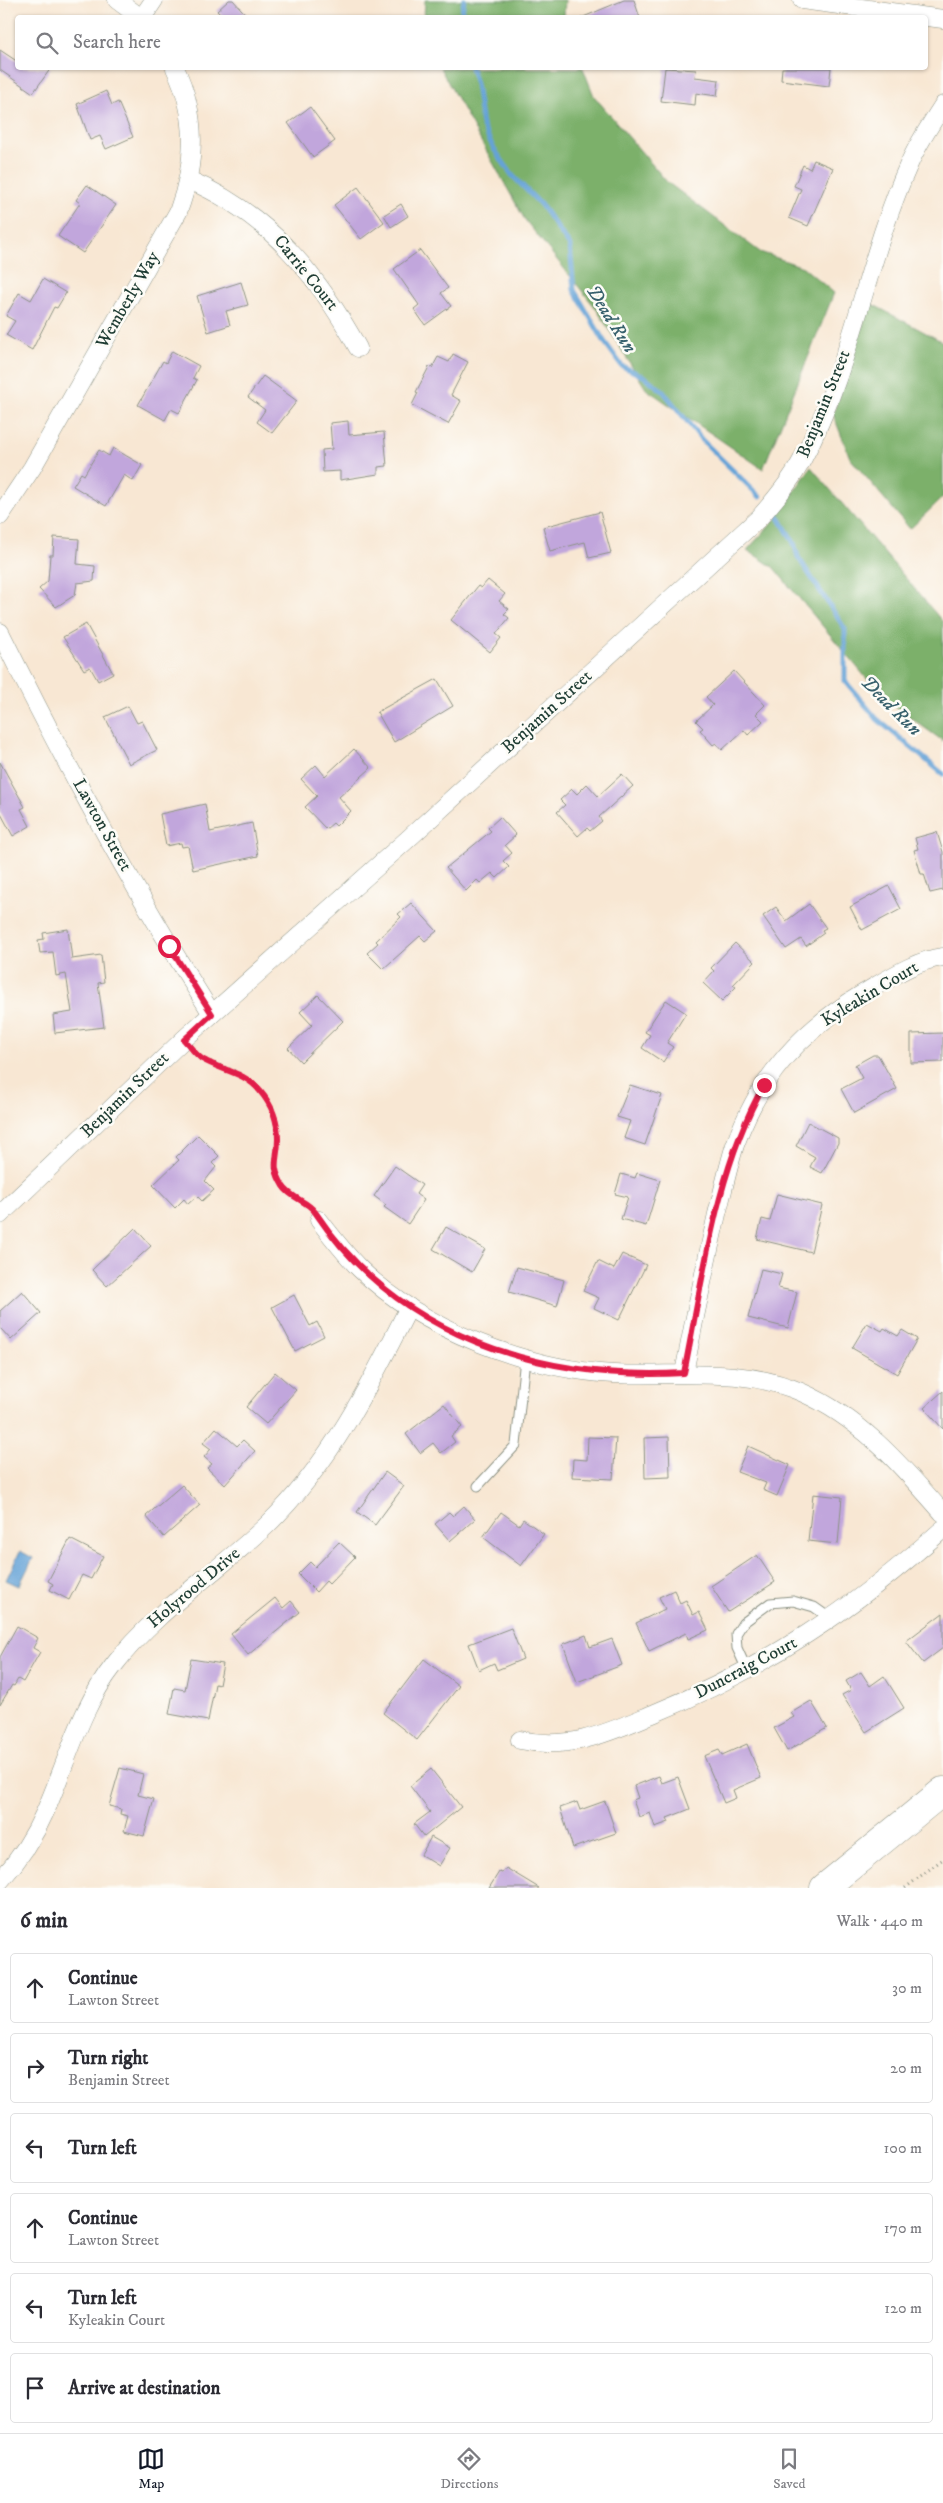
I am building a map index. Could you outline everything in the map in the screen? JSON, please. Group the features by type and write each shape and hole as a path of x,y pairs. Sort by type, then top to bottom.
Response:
{"main road":[{"path":"824,1888 943,1791"}],"street":[{"path":"117,0 137,15"},
{"path":"143,15 154,0"},
{"path":"802,0 913,15"},
{"path":"928,17 943,19"},
{"name":"Wemberly Way","path":"0,516 32,468 178,212 189,180 193,156 193,131 189,106 177,70"},
{"name":"Benjamin Street","path":"0,1215 212,1014 569,693 759,518 781,492 801,462 816,432 842,362 896,196 909,162 943,105"},
{"name":"Carrie Court","path":"189,180 237,204 263,224 289,248 315,279 339,314 358,348"},
{"name":"Lawton Street","path":"0,632 6,663 169,946 212,1014"},
{"name":"Kyleakin Court","path":"684,1373 708,1252 732,1156 749,1111 764,1085 782,1060 805,1035 830,1013 917,964 943,957"},
{"path":"319,1220 361,1270 409,1307 442,1326 484,1344 525,1358 567,1368 613,1374 684,1373 735,1375 767,1381 799,1392 830,1406 879,1442 943,1513"},
{"name":"Holyrood Drive","path":"0,1881 29,1843 45,1813 82,1718 112,1667 134,1639 159,1614 228,1559 287,1503 320,1464 345,1426 409,1307"},
{"name":"Duncraig Court","path":"520,1740 542,1745 576,1742 687,1700 747,1670 831,1619 904,1564 943,1529"}],"lane":[{"path":"478,1486 516,1446 525,1358"},
{"path":"747,1670 737,1648 736,1634 743,1622 770,1603 794,1601 814,1607 831,1619"}],"path":[{"path":"184,1040 201,1058 237,1072 259,1089 273,1109 278,1139 274,1166 284,1188 314,1210 319,1220"},
{"path":"905,1888 943,1859"}],"green space":[{"path":"425,0 565,0 564,15 424,15"},
{"path":"441,70 584,70 594,96 667,182 760,252 803,267 834,293 763,469 646,389 595,307 525,220"},
{"path":"870,303 943,342 943,497 910,529 850,458 833,414"},
{"path":"811,467 943,622 943,741 883,698 773,567 747,550 773,522"}],"water":[{"path":"20,1551 33,1558 19,1586 6,1580"}],"building":[{"path":"229,0 233,0 246,15 221,15 217,11"},
{"path":"624,0 634,0 639,15 588,15"},
{"path":"0,50 15,60 15,70 50,70 33,93 0,70"},
{"path":"665,70 696,70 695,77 719,80 717,96 696,93 695,105 661,101"},
{"path":"782,70 831,70 829,86 781,80"},
{"path":"106,91 112,105 118,102 133,137 106,149 100,136 90,140 77,104"},
{"path":"310,107 335,141 313,157 288,123"},
{"path":"814,160 833,168 808,226 789,218 801,189 794,186 803,165 810,169"},
{"path":"87,185 116,205 83,253 58,236 80,203 76,200"},
{"path":"358,187 384,222 361,239 334,205"},
{"path":"401,204 408,216 391,227 384,215"},
{"path":"420,250 448,288 441,293 451,306 425,325 414,309 419,305 394,269"},
{"path":"43,279 66,293 57,308 54,307 32,350 6,335 15,321 6,316 19,293 31,300"},
{"path":"241,282 248,305 226,311 230,325 208,332 197,296"},
{"path":"172,351 199,366 193,378 197,380 179,413 171,409 165,420 138,405 163,361 166,363"},
{"path":"453,354 468,362 451,395 461,401 448,424 412,405 418,393 416,392 429,367 432,368 438,357 449,362"},
{"path":"263,376 297,401 272,433 257,422 265,410 248,397"},
{"path":"348,421 349,435 384,432 387,466 378,467 378,474 340,480 340,471 323,472 322,450 332,449 330,423"},
{"path":"113,448 142,465 133,481 124,475 106,506 73,486 81,473 84,475 99,450 109,456"},
{"path":"600,512 611,553 589,558 585,542 550,551 543,527"},
{"path":"54,537 79,539 77,564 95,566 94,581 77,583 75,595 56,607 39,589 48,581 50,555 53,555"},
{"path":"488,580 505,594 499,601 509,609 504,614 509,618 496,634 501,638 490,652 451,620 478,586 481,588"},
{"path":"86,624 113,673 98,681 90,667 84,670 63,637"},
{"path":"734,671 765,705 756,714 763,721 748,735 744,730 722,750 716,743 713,745 700,730 703,728 696,721 713,705 706,697"},
{"path":"437,679 453,706 394,742 377,712"},
{"path":"128,706 137,723 142,721 157,750 129,764 105,717"},
{"path":"354,749 371,768 339,797 351,811 336,826 333,823 326,829 305,807 317,796 301,779 316,765 325,776"},
{"path":"0,762 25,807 21,809 30,826 13,836 0,812"},
{"path":"622,774 633,786 599,817 602,821 590,831 587,828 578,836 557,812 565,805 560,800 572,789 577,794 587,784 598,796"},
{"path":"205,804 210,832 252,823 258,856 193,870 188,846 182,847 181,843 166,846 160,814"},
{"path":"500,817 516,835 505,845 512,853 503,861 509,867 497,878 492,873 480,883 477,880 466,891 446,868 491,831 488,828"},
{"path":"937,832 943,852 943,890 930,893 924,874 921,874 914,850 918,849 915,838"},
{"path":"889,886 901,909 862,930 850,907"},
{"path":"411,903 437,931 425,941 420,936 383,969 367,953 378,943 376,941 401,917 398,914"},
{"path":"809,904 826,928 822,930 824,933 806,946 801,939 786,949 763,916 776,907 786,921"},
{"path":"68,929 72,959 101,955 104,982 98,983 104,1027 55,1033 53,1015 72,1012 66,974 56,976 53,952 40,953 38,940 44,939 43,933"},
{"path":"735,943 755,962 733,985 736,987 722,1001 703,983 714,971 711,968"},
{"path":"318,995 343,1021 301,1062 288,1048 312,1025 300,1012"},
{"path":"666,1000 686,1013 667,1043 673,1047 663,1062 642,1048 650,1035 645,1032"},
{"path":"943,1033 943,1062 911,1063 911,1034"},
{"path":"873,1055 878,1055 897,1089 854,1113 841,1089 862,1078 855,1065"},
{"path":"630,1085 662,1095 645,1145 624,1138 630,1121 617,1117"},
{"path":"808,1122 838,1138 838,1143 822,1173 810,1167 815,1157 796,1146"},
{"path":"198,1135 219,1156 212,1163 216,1167 205,1181 214,1190 202,1201 197,1196 188,1204 184,1199 175,1208 153,1185 179,1160 176,1157"},
{"path":"395,1166 422,1185 416,1194 424,1200 408,1224 384,1207 386,1205 374,1196"},
{"path":"637,1173 660,1180 646,1226 621,1219 628,1197 615,1194 621,1174 635,1178"},
{"path":"777,1194 822,1205 811,1252 757,1239 762,1219 770,1221"},
{"path":"446,1227 485,1249 472,1272 433,1249"},
{"path":"135,1228 151,1246 107,1286 92,1270"},
{"path":"622,1254 646,1265 619,1320 594,1308 599,1298 583,1291 598,1261 614,1269"},
{"path":"517,1267 564,1280 557,1306 509,1292"},
{"path":"761,1269 782,1274 778,1288 797,1292 788,1328 748,1318"},
{"path":"22,1291 41,1313 11,1340 0,1328 0,1311"},
{"path":"294,1295 310,1326 317,1322 324,1336 295,1351 272,1307"},
{"path":"867,1323 882,1331 884,1328 898,1336 902,1330 917,1339 897,1374 852,1348"},
{"path":"275,1372 296,1390 266,1424 246,1407"},
{"path":"943,1391 943,1429 924,1408"},
{"path":"444,1404 462,1427 451,1436 455,1442 441,1453 433,1443 420,1453 406,1434"},
{"path":"216,1428 237,1446 243,1440 255,1451 225,1485 207,1468 212,1464 204,1457 211,1449 203,1443"},
{"path":"588,1437 616,1438 613,1479 572,1477 573,1459 587,1460"},
{"path":"669,1437 670,1477 645,1478 644,1438"},
{"path":"748,1446 790,1465 777,1496 763,1490 766,1483 737,1472"},
{"path":"385,1472 404,1486 375,1525 357,1512"},
{"path":"182,1485 200,1505 164,1537 146,1516"},
{"path":"813,1494 842,1497 838,1544 808,1541"},
{"path":"464,1506 475,1519 450,1541 435,1524 449,1512 453,1516"},
{"path":"501,1512 519,1525 523,1519 544,1534 521,1566 483,1537"},
{"path":"70,1539 103,1556 91,1579 82,1575 69,1600 50,1590 53,1584 48,1581"},
{"path":"339,1542 355,1557 329,1584 326,1581 316,1592 298,1574 310,1562 315,1567"},
{"path":"757,1555 775,1582 728,1612 711,1586"},
{"path":"674,1590 680,1603 686,1600 693,1615 699,1612 708,1630 688,1639 686,1633 649,1651 636,1623 665,1609 659,1597"},
{"path":"275,1598 283,1608 291,1601 300,1612 248,1655 231,1634"},
{"path":"943,1613 943,1648 923,1663 906,1641"},
{"path":"17,1626 38,1638 33,1648 40,1652 23,1682 18,1679 14,1686 12,1685 0,1705 0,1657"},
{"path":"511,1628 523,1659 497,1670 494,1663 479,1670 469,1644"},
{"path":"586,1635 590,1647 612,1639 622,1665 577,1682 563,1644"},
{"path":"191,1659 223,1664 219,1685 215,1684 208,1721 169,1714 174,1688 185,1690"},
{"path":"424,1659 459,1686 417,1740 383,1713"},
{"path":"861,1672 870,1686 884,1676 904,1708 866,1732 842,1695 851,1690 846,1681"},
{"path":"811,1701 827,1728 787,1751 774,1728 794,1717 791,1713"},
{"path":"747,1744 761,1778 733,1790 736,1798 724,1803 704,1756 719,1750 722,1755"},
{"path":"120,1768 143,1774 138,1795 154,1799 144,1836 124,1831 128,1816 120,1814 121,1809 109,1806"},
{"path":"431,1769 461,1807 424,1837 414,1824 430,1812 410,1786"},
{"path":"659,1776 662,1783 678,1777 690,1809 667,1818 669,1822 655,1827 650,1813 639,1817 633,1800 638,1798 634,1786"},
{"path":"605,1801 616,1833 573,1848 560,1808 577,1802 580,1810"},
{"path":"431,1837 450,1848 439,1866 421,1855"},
{"path":"506,1868 539,1888 489,1888 499,1872 502,1873"}],"waterway":[{"name":"Dead Run","path":"462,15 464,0"},
{"name":"Dead Run","path":"472,70 476,84 482,125 494,149 512,175 541,205 570,246 574,290 604,341 622,366 645,377 663,391 702,440 760,497"},
{"name":"Dead Run","path":"777,514 794,543 798,557 845,629 845,681 877,719 943,774"}],"route":[{"path":"169,946 212,1014 184,1040 201,1058 237,1072 259,1089 273,1109 278,1139 274,1166 284,1188 306,1206 314,1210 319,1220 343,1251 361,1270 389,1294 442,1326 484,1344 525,1358 567,1368 613,1374 655,1375 684,1373 708,1252 732,1156 749,1111 764,1085"}]}
